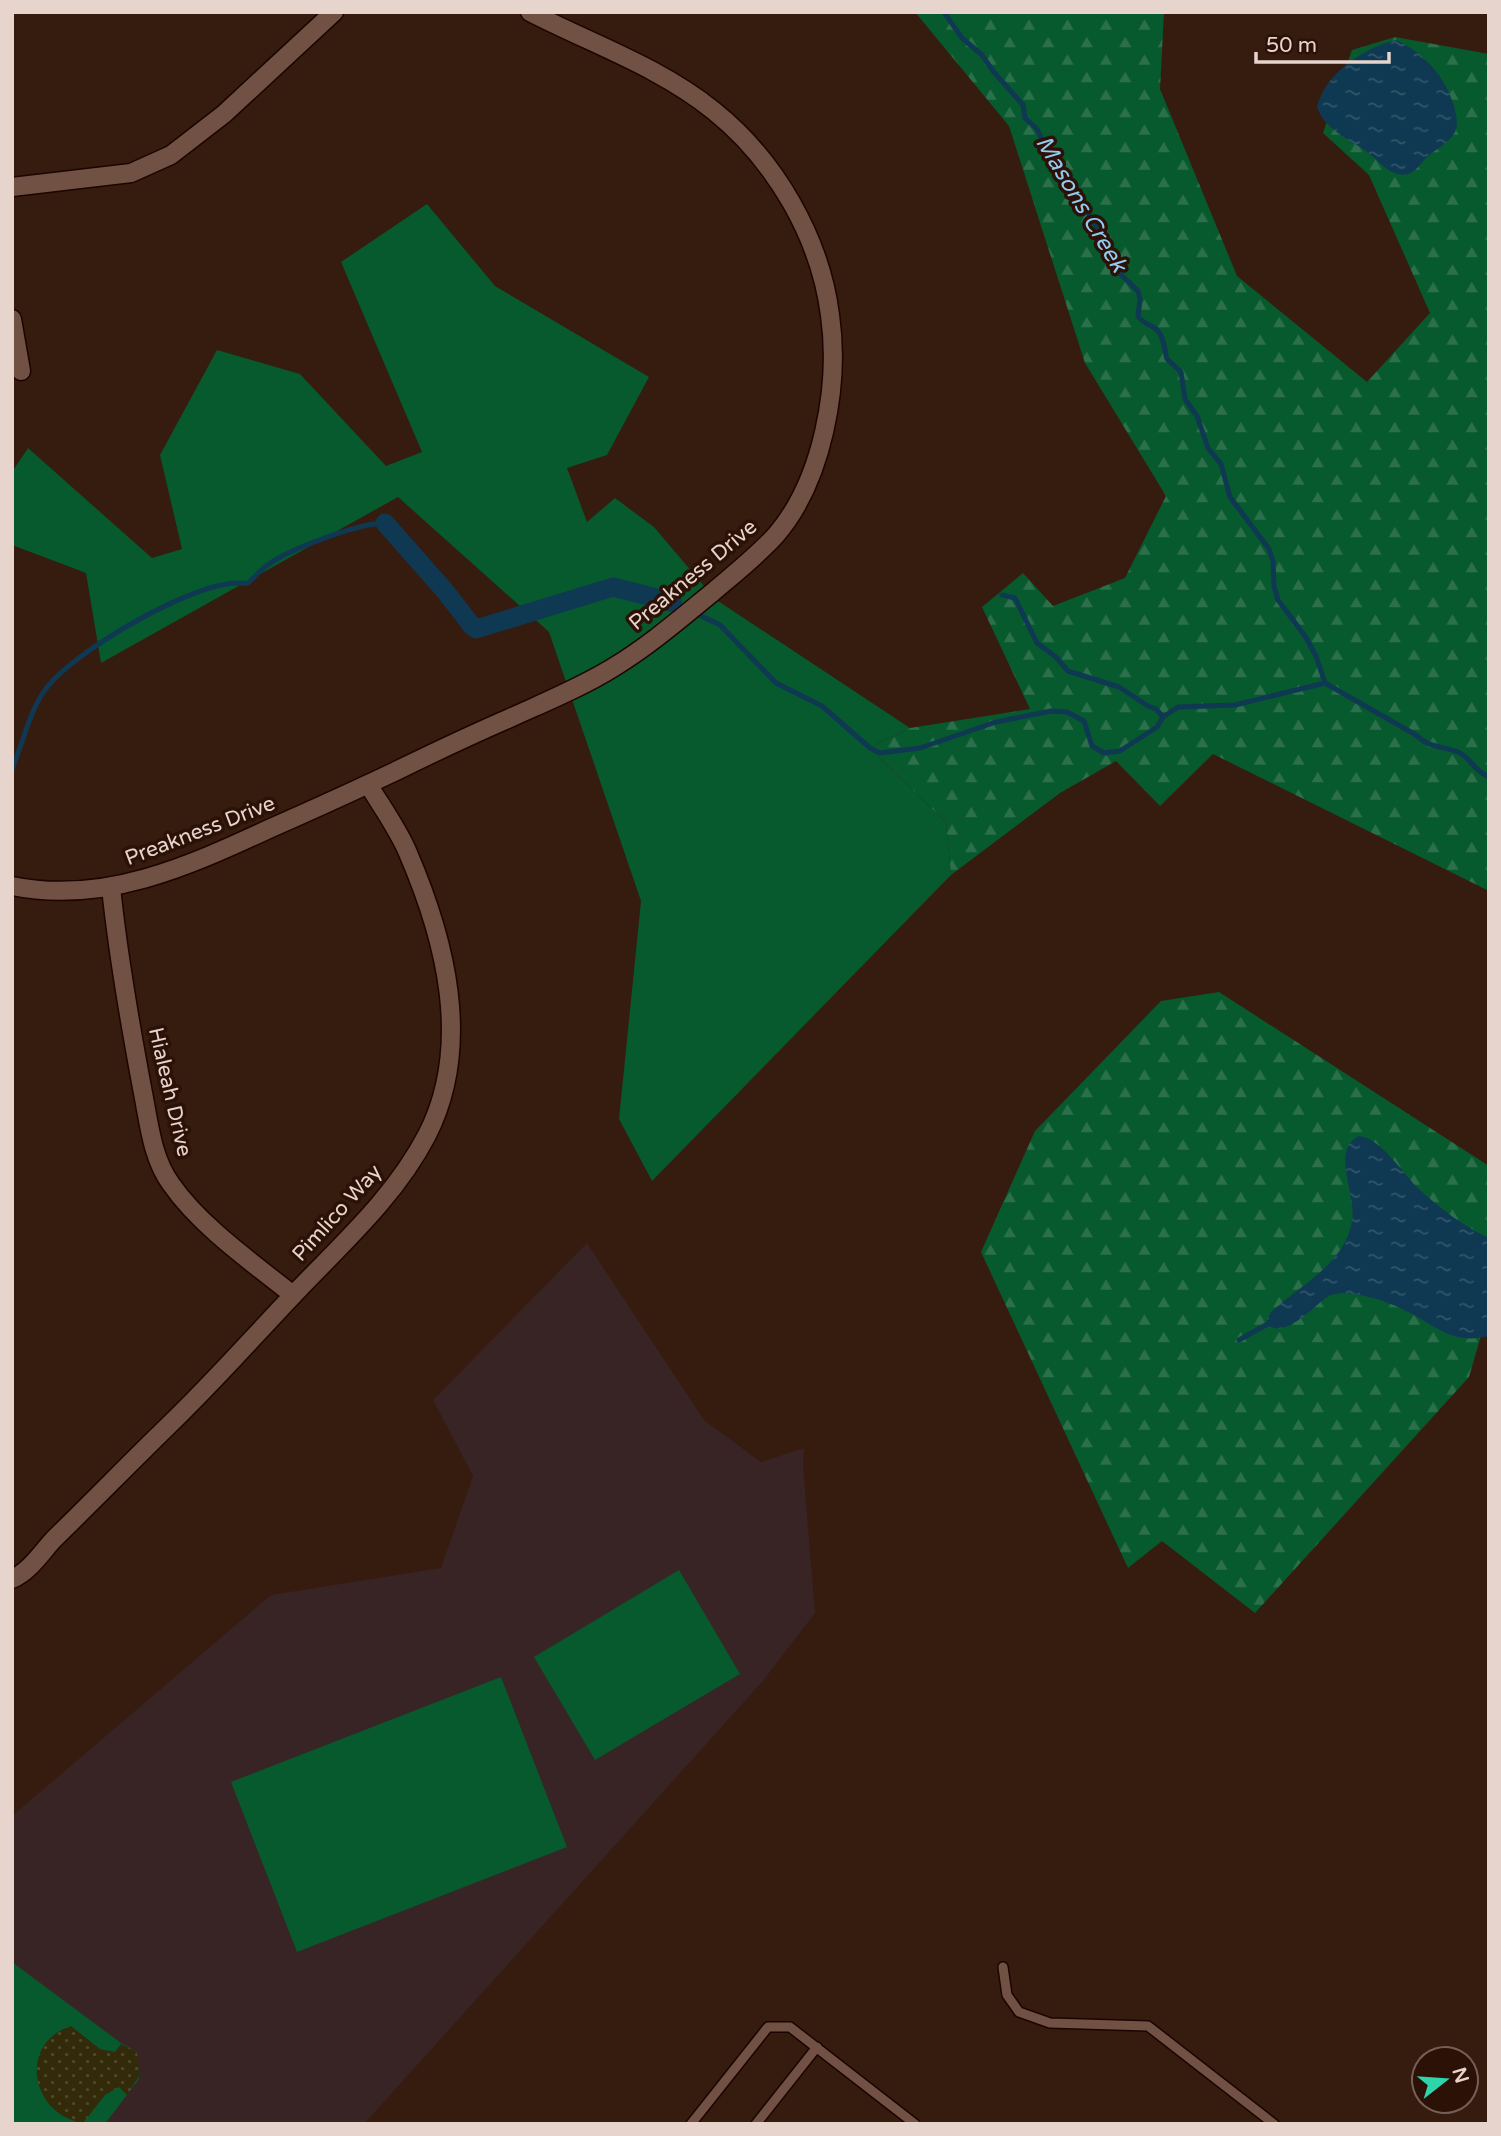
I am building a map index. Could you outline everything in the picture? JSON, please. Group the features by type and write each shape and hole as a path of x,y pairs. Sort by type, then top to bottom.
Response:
{"street":[{"path":"12,187 131,173 171,155 224,114 334,12"},
{"name":"Preakness Drive","path":"12,886 52,892 79,892 111,887 177,869 584,683 635,654 680,619 760,551 777,534 790,514 811,472 827,412 834,350 828,300 815,253 805,230 767,167 717,113 678,84 530,12"},
{"path":"12,319 21,371"},
{"name":"Pimlico Way","path":"12,1579 22,1574 211,1384 377,1207 416,1153 436,1114 450,1048 447,973 438,935 408,852 368,784"},
{"name":"Hialeah Drive","path":"111,887 117,949 139,1073 154,1148 161,1165 169,1182 192,1209 293,1295"}],"lane":[{"path":"1003,1967 1007,1995 1018,2012 1050,2024 1149,2026 1274,2124"},
{"path":"691,2124 768,2027 790,2027 915,2124"},
{"path":"757,2124 817,2047"}],"shaded area":[{"path":"587,1243 704,1420 761,1462 804,1448 803,1466 815,1613 762,1682 364,2124 12,2124 12,1816 271,1595 441,1568 473,1476 433,1400"}],"green space":[{"path":"915,12 1164,12 1160,89 1237,276 1367,382 1430,313 1369,175 1323,133 1352,50 1395,37 1489,54 1489,891 1213,754 1160,806 1116,761 1060,793 951,875 946,822 869,748 910,728 1030,709 982,607 1023,573 1053,606 1125,578 1166,496 1085,363 1009,126"},
{"path":"427,204 495,286 649,377 607,455 567,468 587,522 615,498 654,527 715,599 910,728 869,748 946,822 951,875 652,1181 619,1119 641,901 549,632 398,497 101,663 86,573 12,545 12,472 28,448 152,558 182,549 160,455 217,350 300,374 386,466 422,452 341,262"},
{"path":"1219,992 1489,1166 1489,1308 1469,1377 1255,1613 1162,1541 1128,1568 981,1252 1035,1131 1161,1001"},
{"path":"679,1570 740,1674 595,1760 534,1657"},
{"path":"501,1677 567,1847 297,1952 231,1782"},
{"path":"12,1962 137,2052 139,2079 105,2124 12,2124"}],"sand":[{"path":"71,2026 100,2049 115,2052 121,2044 137,2052 139,2076 127,2095 119,2087 105,2095 83,2123 65,2117 51,2106 42,2093 37,2078 43,2047 54,2035"}],"water":[{"path":"1396,40 1433,67 1450,95 1457,122 1455,132 1449,139 1415,170 1403,175 1388,170 1367,152 1336,132 1325,121 1317,107 1328,83 1347,64 1371,49"},
{"path":"1359,1136 1376,1143 1413,1183 1444,1210 1489,1238 1489,1336 1468,1338 1450,1335 1389,1303 1347,1293 1327,1297 1284,1328 1269,1326 1267,1320 1271,1312 1320,1273 1331,1262 1348,1236 1353,1211 1346,1174 1346,1151 1351,1142"}],"waterway":[{"name":"Masons Creek","path":"944,12 962,38 982,55 1023,105 1025,118 1037,129 1050,157 1100,232 1115,269 1138,291 1138,316 1160,333 1167,359 1181,372 1185,399 1197,416 1208,448 1221,464 1230,497 1269,549 1278,600 1305,636 1316,656 1325,683 1426,742 1462,754 1489,777"},
{"path":"12,769 32,715 48,686 106,639 184,597 227,584 248,583 269,564 308,544 359,527 385,523"},
{"path":"385,523 476,629 613,587 672,602"},
{"path":"1002,595 1015,598 1037,643 1056,657 1068,671 1119,687 1156,709 1163,717"},
{"path":"672,602 686,609"},
{"path":"695,613 720,625 776,683 822,706 870,748 880,753 920,748 996,722 1051,711 1067,712 1084,721 1092,746 1104,753 1120,751 1157,727 1163,717 1178,707 1235,705 1325,683"},
{"path":"1239,1340 1273,1321"}]}
